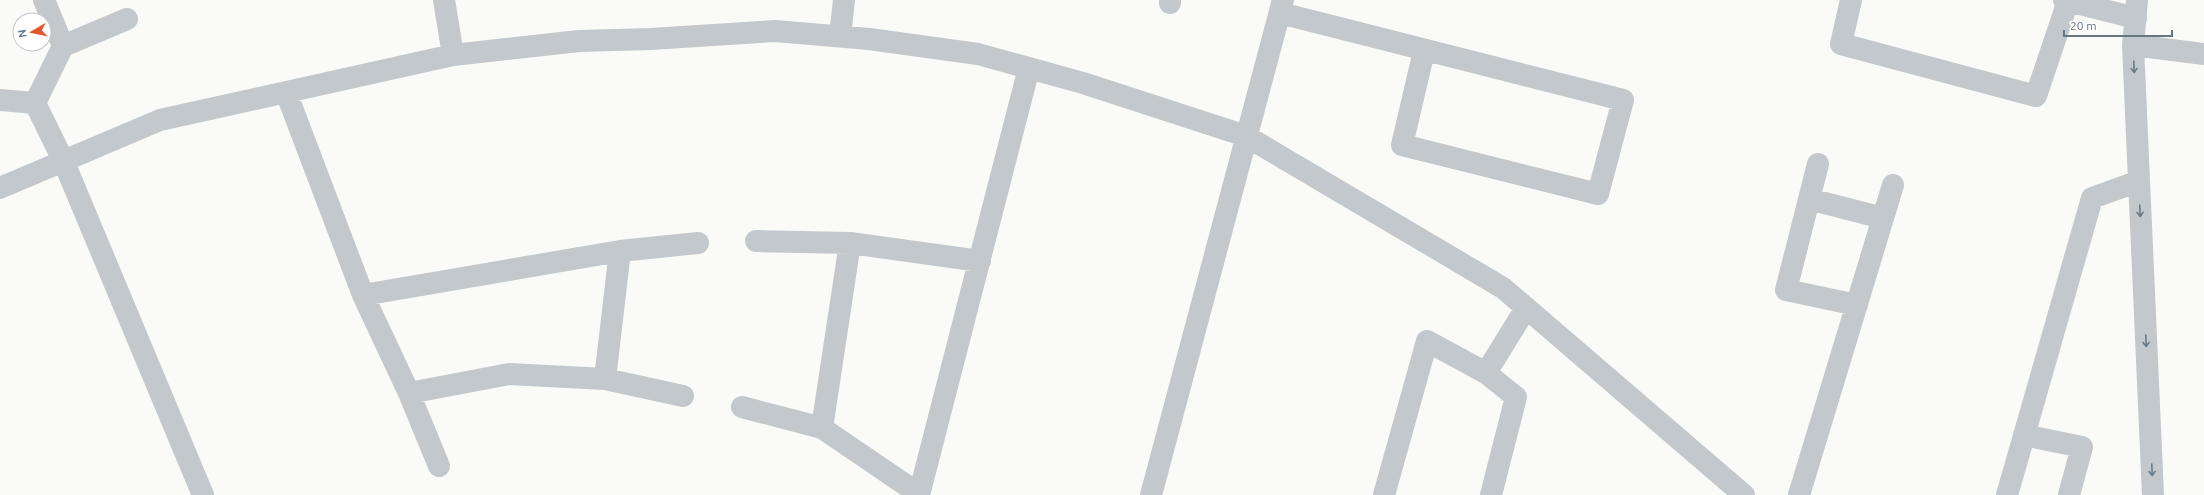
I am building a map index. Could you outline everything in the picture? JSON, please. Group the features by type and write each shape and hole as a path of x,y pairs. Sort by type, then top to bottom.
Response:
{"street":[{"path":"44,0 63,46"},
{"path":"444,0 453,55"},
{"path":"840,36 844,0"},
{"path":"1851,0 1841,44 2036,96 2066,0 2136,9 2133,45 2153,495"},
{"path":"1150,495 1281,7 1424,50 1623,100 1598,194 1402,145 1424,50"},
{"path":"35,103 63,46 127,19"},
{"path":"0,188 160,120 453,55 579,41 651,40 775,31 840,36 978,54 1083,83 1246,136 1503,288 1744,495"},
{"path":"2133,45 2204,54"},
{"path":"742,406 822,428 919,494 1029,68"},
{"path":"286,92 363,295 409,393 440,466"},
{"path":"0,100 35,103"},
{"path":"35,103 63,160 203,495"},
{"path":"1818,164 1786,290 1857,305"},
{"path":"2007,495 2092,198 2139,181"},
{"path":"1799,495 1893,185"},
{"path":"1809,199 1883,218"},
{"path":"756,241 850,244 980,260"},
{"path":"363,295 620,251 698,243"},
{"path":"822,428 850,244"},
{"path":"605,379 620,251"},
{"path":"1486,373 1526,308"},
{"path":"1384,495 1427,341 1486,373 1516,397 1491,495"},
{"path":"409,393 509,374 605,379 683,396"},
{"path":"2024,435 2082,447 2069,495"}]}
